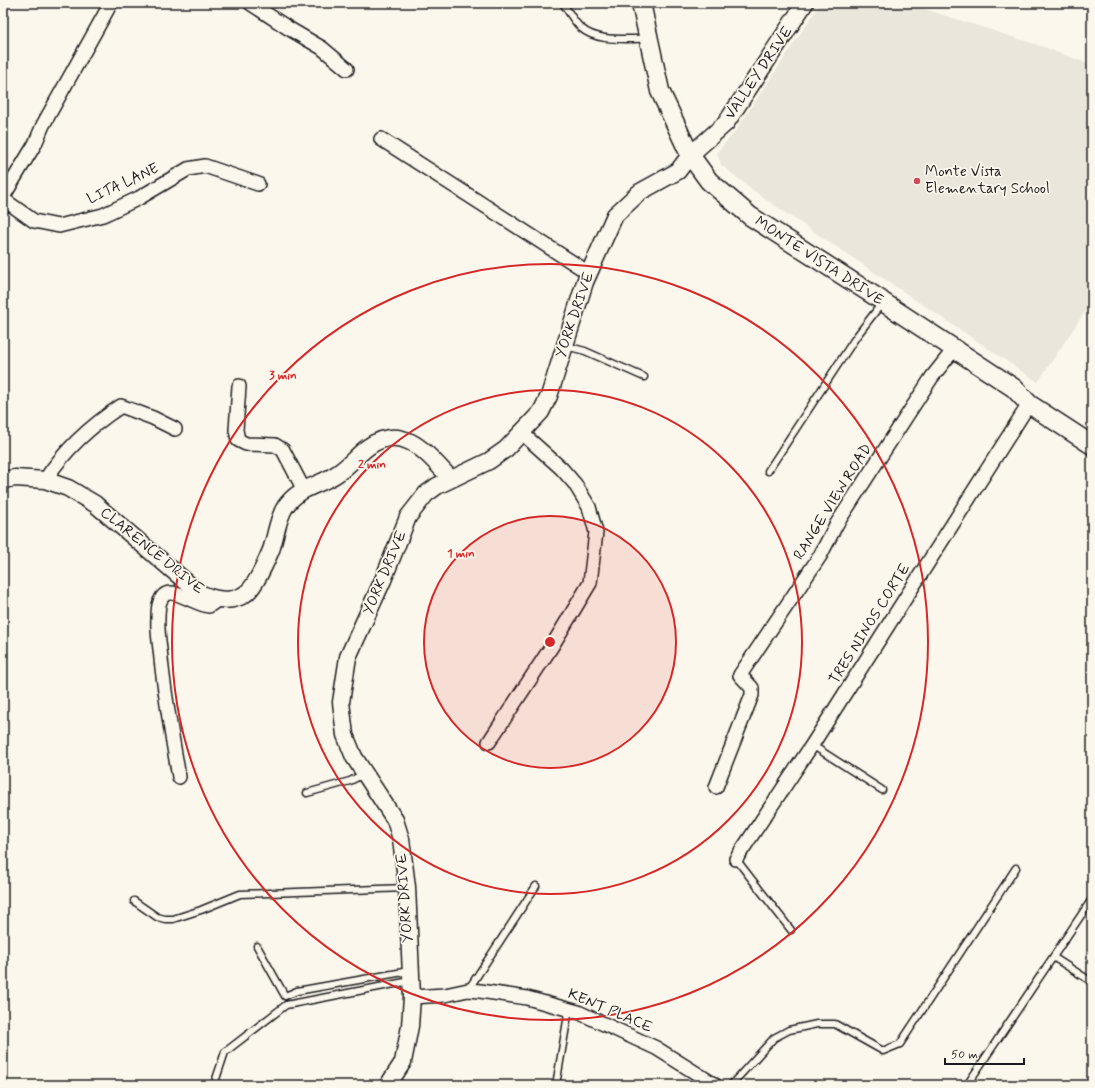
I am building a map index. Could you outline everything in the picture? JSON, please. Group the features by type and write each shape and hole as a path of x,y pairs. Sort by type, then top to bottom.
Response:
{"main road":[{"name":"MONTE VISTA DRIVE","path":"641,3 660,91 690,155 716,188 750,216 955,348 1014,388 1029,404 1092,445"}],"street":[{"name":"LITA LANE","path":"111,3 43,125 35,144 3,198 34,221 59,226 103,214 139,198 188,169 205,166 258,184"},
{"path":"250,3 322,48 347,69"},
{"name":"VALLEY DRIVE","path":"690,155 726,123 805,3"},
{"path":"381,139 589,273"},
{"name":"YORK DRIVE","path":"388,1085 403,1062 410,1026 412,997 407,887 401,839 395,820 354,757 346,735 340,702 348,657 383,580 408,517 426,494 437,486 489,461 506,449 541,412 549,396 589,273 615,215 640,192 678,171 690,155"},
{"name":"RANGE VIEW ROAD","path":"716,787 752,695 752,688 740,675 820,556 836,525 932,377 955,348"},
{"path":"238,386 236,430 238,440 246,444 275,445 282,450 304,490"},
{"name":"TRES NINOS CORTE","path":"736,859 812,745 1029,404"},
{"path":"45,480 57,462 86,434 121,406 153,418 175,429"},
{"path":"489,742 552,646 590,583 596,532 589,507 575,484 562,469 522,433"},
{"name":"CLARENCE DRIVE","path":"3,480 15,478 45,480 68,488 95,504 198,592 209,598 228,600 245,594 256,582 270,551 285,507 297,493 338,474 369,446 389,438 399,438 416,444 451,479"},
{"path":"179,777 164,682 157,621 159,605 162,598 166,594 173,592 200,605 209,606 219,599"},
{"name":"KENT PLACE","path":"412,997 445,995 468,990 527,998 569,1009 656,1048 688,1066 714,1085"}],"lane":[{"path":"563,3 581,28 594,36 649,39"},
{"path":"768,471 856,337 882,301"},
{"path":"564,346 585,351 644,377"},
{"path":"812,745 882,790"},
{"path":"307,793 350,781 365,774"},
{"path":"736,859 791,930"},
{"path":"731,1085 774,1038 789,1030 818,1024 835,1024 883,1051 900,1044 1016,868"},
{"path":"468,990 536,886"},
{"path":"134,901 157,917 173,919 201,910 240,894 407,887"},
{"path":"967,1085 1092,899"},
{"path":"257,946 285,996 297,991 410,976"},
{"path":"1053,957 1092,982"},
{"path":"214,1085 225,1052 286,1005 410,976"},
{"path":"556,1085 569,1009"}],"shaded area":[{"name":"Monte Vista Elementary School","path":"821,3 905,3 1041,46 1092,65 1092,301 1038,382 762,197 721,165 717,152 734,133"}],"place":[{"name":"Monte Vista Elementary School","path":"917,181"}]}
